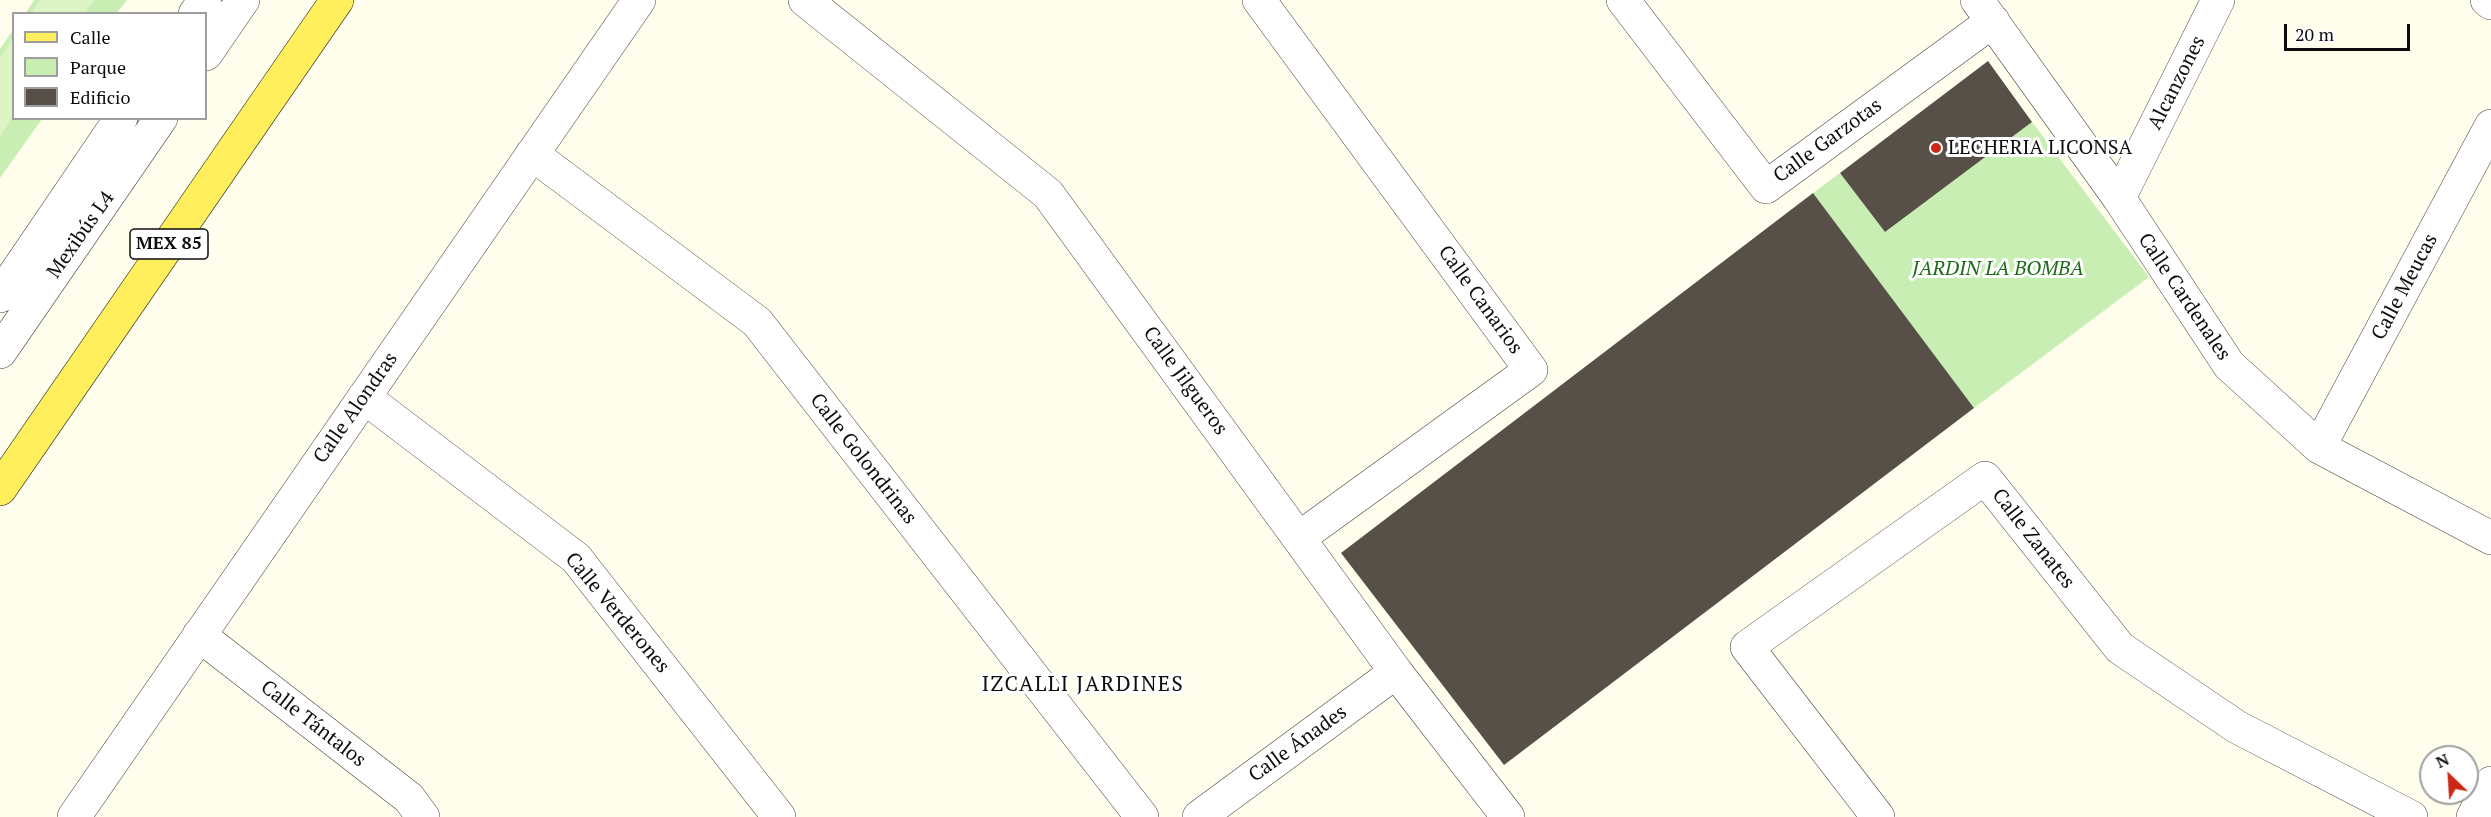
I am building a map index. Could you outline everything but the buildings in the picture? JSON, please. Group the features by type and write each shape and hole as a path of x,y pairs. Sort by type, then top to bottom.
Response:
{"main road":[{"name":"MEX 85","path":"0,489 337,0"}],"street":[{"path":"207,53 243,0"},
{"name":"Calle Alondras","path":"74,817 639,0"},
{"name":"Calle Jilgueros","path":"805,0 1048,194 1396,672 1508,817"},
{"name":"Calle Canarios","path":"1259,0 1531,370 1299,538"},
{"name":"Calle Garzotas","path":"1623,0 1766,186 1985,10"},
{"name":"Alcanzones","path":"2119,198 2218,0"},
{"path":"2487,0 2491,3"},
{"name":"Calle Cardenales","path":"1985,10 2119,198 2229,365 2319,447 2491,538"},
{"name":"Mexibús L4","path":"0,296 121,120"},
{"name":"Mexibús L4","path":"0,352 160,120"},
{"name":"Calle Meucas","path":"2319,447 2491,126"},
{"name":"Calle Golondrinas","path":"532,154 757,322 1142,817"},
{"name":"Calle Verderones","path":"364,397 576,558 780,817"},
{"name":"Calle Zanates","path":"1878,817 1747,647 1985,478 2120,648 2237,727 2411,817"},
{"name":"Calle Tántalos","path":"199,635 409,798 423,817"},
{"name":"Calle Ánades","path":"1199,817 1396,672"},
{"path":"2473,817 2491,783"}],"green space":[{"path":"34,0 127,0 118,12 26,12"},
{"path":"40,0 94,0 86,12 32,12"},
{"path":"12,31 12,120 41,120 0,178 0,49"},
{"path":"12,40 12,118 0,136 0,58"},
{"name":"JARDIN LA BOMBA","path":"2032,122 2149,277 1974,408 1813,193 1840,173 1885,232"}],"place":[{"name":"LECHERIA LICONSA","path":"1936,148"}],"district":[{"name":"IZCALLI JARDINES","path":"1083,685"}]}
